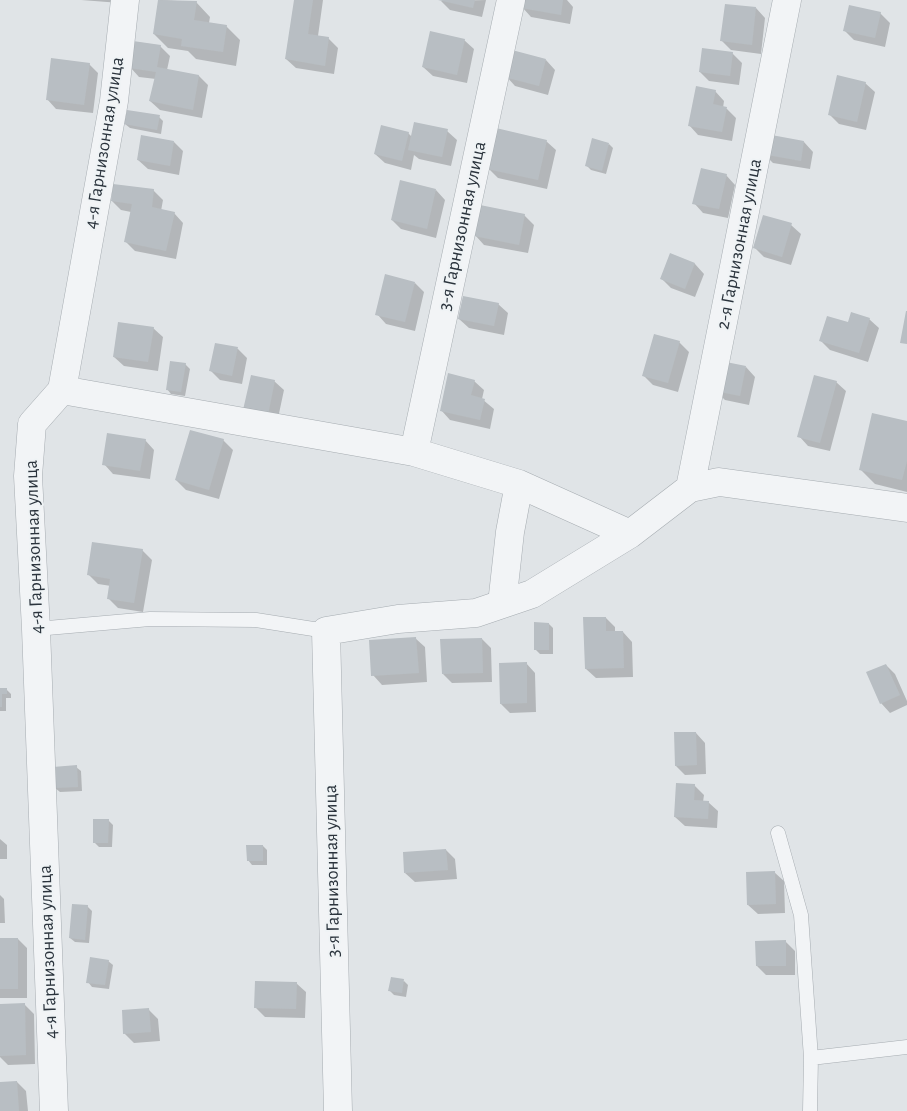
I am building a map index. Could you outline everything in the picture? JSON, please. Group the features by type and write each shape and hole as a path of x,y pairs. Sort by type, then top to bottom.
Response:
{"street":[{"name":"4-я Гарнизонная улица","path":"54,1111 36,629 28,476 32,424 62,390 114,101 125,0"},
{"name":"3-я Гарнизонная улица","path":"414,452 511,0"},
{"name":"2-я Гарнизонная улица","path":"690,488 787,0"},
{"path":"62,390 414,452 519,484 630,534"},
{"path":"326,631 398,619 476,613 532,594 630,534 690,488 719,482 907,508"},
{"path":"502,604 510,532 519,484"},
{"name":"3-я Гарнизонная улица","path":"326,631 338,1111"}],"lane":[{"path":"36,629 150,619 246,620 326,631"},
{"path":"778,833 801,915 811,1058 810,1111"},
{"path":"811,1058 907,1047"}],"building":[{"path":"158,0 197,1 194,20 227,25 223,52 181,46 182,39 153,34"},
{"path":"294,0 313,0 308,34 329,37 325,66 285,59"},
{"path":"438,0 475,0 473,8"},
{"path":"522,0 563,0 561,15 521,8"},
{"path":"725,4 756,7 752,45 720,41"},
{"path":"849,5 881,12 875,38 843,31"},
{"path":"430,31 465,39 457,75 422,67"},
{"path":"133,41 161,45 157,67 199,75 193,110 149,101 156,72 129,68"},
{"path":"702,48 733,52 730,76 699,72"},
{"path":"512,50 546,59 539,86 504,77"},
{"path":"51,58 90,63 84,105 46,100"},
{"path":"837,75 866,82 857,122 828,115"},
{"path":"696,86 716,90 713,104 727,107 722,132 688,126"},
{"path":"127,110 160,115 157,130 124,124"},
{"path":"414,122 448,129 442,157 408,150"},
{"path":"381,125 409,132 402,161 374,154"},
{"path":"496,128 547,140 538,180 487,169"},
{"path":"766,134 804,141 801,161 762,154"},
{"path":"141,135 174,141 170,166 137,160"},
{"path":"592,138 609,143 602,171 585,166"},
{"path":"701,168 727,174 719,209 692,204"},
{"path":"400,180 436,189 427,229 391,220"},
{"path":"113,184 154,189 152,207 175,212 166,251 124,242 132,204 111,201"},
{"path":"480,205 525,214 519,245 474,236"},
{"path":"763,215 792,223 782,257 753,248"},
{"path":"670,253 695,263 685,289 660,279"},
{"path":"385,274 415,282 405,322 375,315"},
{"path":"463,296 499,303 494,326 458,319"},
{"path":"907,311 907,344 900,343"},
{"path":"851,312 870,318 859,353 819,341 827,316 848,322"},
{"path":"118,322 154,327 148,362 113,357"},
{"path":"654,334 680,341 668,383 642,376"},
{"path":"215,343 238,347 232,376 209,371"},
{"path":"170,361 186,363 181,392 166,390"},
{"path":"721,361 746,366 740,396 715,391"},
{"path":"448,373 475,380 471,395 485,399 480,420 440,411"},
{"path":"251,375 275,380 268,415 243,410"},
{"path":"814,375 837,381 820,443 797,437"},
{"path":"872,413 907,421 907,461 902,480 859,470"},
{"path":"190,430 224,439 209,490 175,480"},
{"path":"107,433 146,439 140,471 102,465"},
{"path":"92,542 143,549 134,603 107,599 110,579 87,575"},
{"path":"583,617 606,617 606,631 623,631 624,668 585,669"},
{"path":"534,622 549,623 549,650 534,650"},
{"path":"416,637 419,673 371,676 369,640"},
{"path":"482,638 483,673 442,674 440,639"},
{"path":"527,662 527,703 500,704 499,663"},
{"path":"886,664 900,695 880,704 866,672"},
{"path":"0,688 7,688 7,694 2,694 2,707 0,707"},
{"path":"674,732 696,732 697,765 675,766"},
{"path":"77,765 78,787 54,788 53,767"},
{"path":"676,783 695,784 694,800 709,801 708,819 674,817"},
{"path":"93,819 109,819 108,843 93,843"},
{"path":"246,845 263,845 263,861 247,861"},
{"path":"446,849 448,870 404,873 403,852"},
{"path":"775,871 776,904 747,905 746,872"},
{"path":"72,904 88,905 85,940 69,938"},
{"path":"0,938 18,938 18,989 0,989"},
{"path":"786,940 786,966 756,966 755,941"},
{"path":"90,957 109,960 105,985 86,983"},
{"path":"391,977 404,979 402,993 388,991"},
{"path":"255,981 297,982 296,1009 254,1008"},
{"path":"25,1003 26,1055 0,1056 0,1004"},
{"path":"149,1008 151,1032 123,1034 122,1010"},
{"path":"17,1081 19,1111 0,1111 0,1082"}]}
